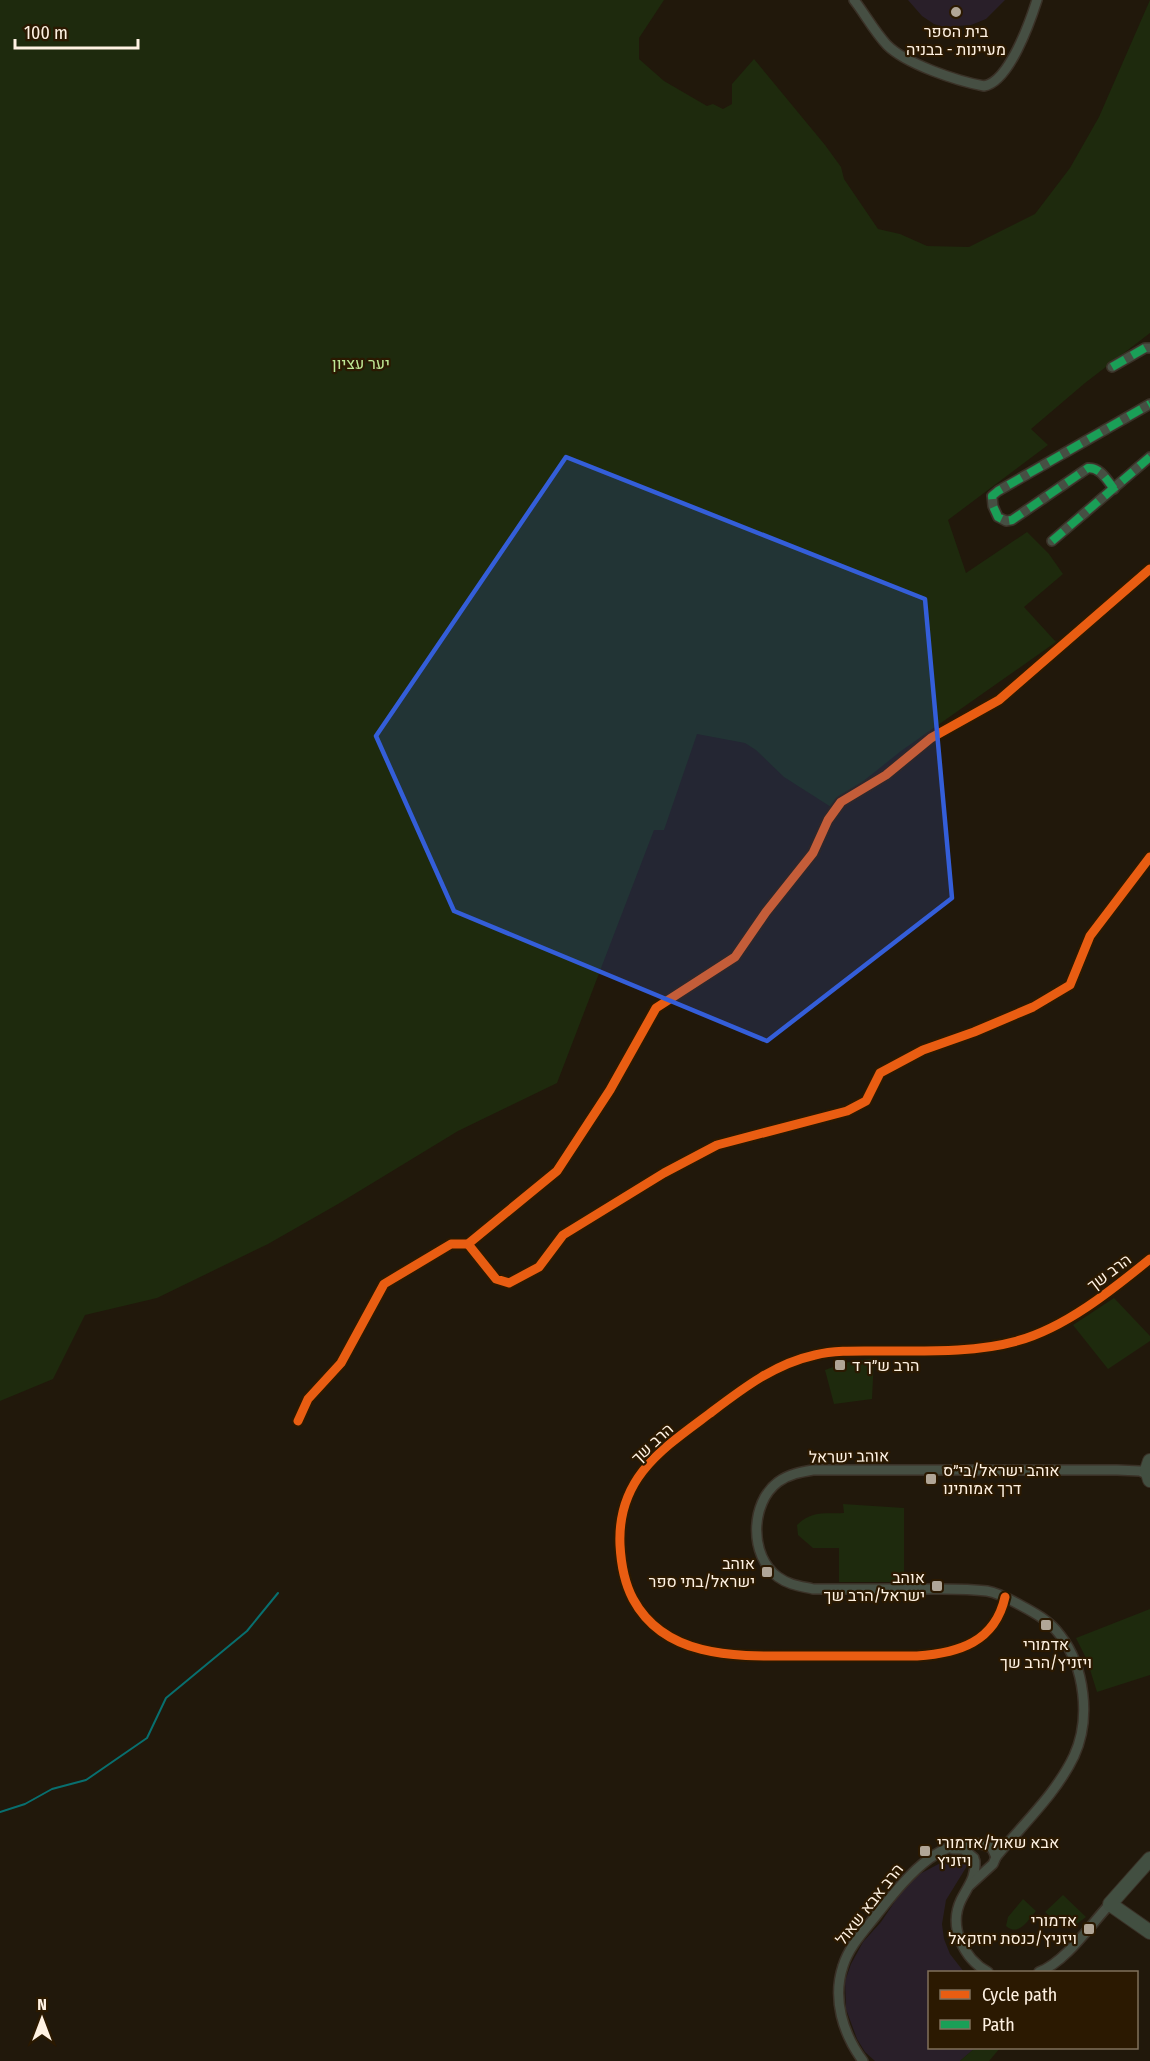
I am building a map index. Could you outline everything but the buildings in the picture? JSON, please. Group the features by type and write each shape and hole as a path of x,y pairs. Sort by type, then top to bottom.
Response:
{"street":[{"path":"854,0 881,38 898,54 917,65 984,86 996,81 1015,52 1036,0"},
{"path":"1112,368 1145,348 1150,348"},
{"path":"1114,489 1093,467 1088,468 1012,520 1006,521 998,517 992,500 992,496 998,491 1150,404"},
{"path":"1052,541 1150,457"},
{"path":"298,1421 308,1399 341,1363 384,1284 451,1244 468,1244 557,1171 610,1090 656,1008 735,957 766,912 813,853 828,819 841,802 886,775 931,738 999,700 1150,569"},
{"path":"468,1244 496,1279 509,1283 539,1267 563,1235 664,1173 717,1145 847,1111 866,1101 880,1072 923,1050 975,1032 1033,1007 1070,985 1090,936 1150,857"},
{"name":"הרב שך","path":"1005,1597 996,1621 980,1638 960,1648 939,1653 918,1656 747,1656 708,1652 683,1643 661,1631 638,1608 624,1575 621,1556 620,1532 623,1511 632,1488 652,1459 738,1392 777,1368 806,1357 829,1352 969,1350 1020,1340 1040,1333 1082,1309 1150,1259"},
{"name":"אוהב ישראל","path":"996,1857 1057,1785 1074,1756 1081,1732 1084,1704 1076,1665 1061,1635 1048,1622 1005,1597 988,1592 958,1589 813,1589 792,1585 777,1576 765,1562 759,1546 757,1529 759,1511 766,1496 777,1482 793,1473 813,1470 1149,1469"},
{"path":"987,1971 972,1960 962,1944 958,1934 958,1909 975,1873 974,1859 978,1848 1014,1835"},
{"name":"הרב אבא שאול","path":"863,2061 848,2036 842,2019 839,1993 843,1966 859,1937 903,1882 926,1861 948,1849 962,1845 987,1846"},
{"path":"970,1885 996,1857 994,1851 987,1846"},
{"path":"948,1849 963,1849 983,1867 990,1866"},
{"path":"1043,1971 1066,1953 1150,1859"},
{"path":"1110,1904 1150,1932"}],"highlighted area":[{"path":"566,457 925,599 952,898 767,1041 454,911 376,736"}],"shaded area":[{"name":"בית הספר מעיינות - בבניה","path":"908,0 1005,0 986,19 971,25 944,27 922,16"},
{"path":"952,1857 963,1857 967,1866 946,1900 942,1924 944,1939 950,1954 963,1971 928,1971 928,2049 974,2049 960,2061 875,2061 865,2052 857,2039 846,2009 845,1981 851,1964 863,1942 881,1922 910,1879"}],"green space":[{"name":"יער עציון","path":"0,0 664,0 639,38 639,59 664,81 707,106 713,104 723,109 732,104 732,84 754,59 825,145 841,167 844,179 878,229 900,234 927,246 969,247 1035,214 1070,168 1099,117 1150,0 1150,333 1085,383 1031,429 1048,445 948,520 966,573 1027,532 1049,554 1063,574 1024,607 1056,642 901,751 831,807 784,777 756,750 745,743 697,734 664,830 654,830 557,1083 458,1131 268,1244 157,1298 85,1315 53,1379 0,1401"},
{"path":"1114,1298 1150,1336 1150,1341 1108,1369 1073,1325"},
{"path":"874,1358 872,1399 834,1404 825,1370 844,1363"},
{"path":"843,1504 904,1508 904,1582 839,1582 839,1548 813,1548 798,1535 797,1525 803,1520 813,1515 844,1513"},
{"path":"1150,1609 1150,1675 1097,1692 1087,1660 1076,1638"},
{"path":"1063,1895 1086,1917 1074,1926 1064,1918 1052,1918 1045,1912"},
{"path":"1023,1899 1036,1911 1023,1926 1015,1930 1011,1929 1006,1926 1008,1917"},
{"path":"974,2049 999,2049 989,2061 960,2061"}],"waterway":[{"path":"0,1812 25,1804 52,1789 86,1780 147,1738 166,1698 247,1631 278,1593"}],"marked path":[{"path":"1112,367 1145,348 1150,348"},
{"path":"1114,489 1100,472 1088,468 1012,520 1006,521 998,517 992,496 1150,404"},
{"path":"1052,541 1150,457"}],"cycle path":[{"path":"298,1421 308,1399 341,1363 384,1284 451,1244 468,1244 557,1171 610,1090 656,1008 735,957 766,912 813,853 828,820 841,802 886,775 931,738 999,700 1150,569"},
{"path":"468,1244 496,1279 509,1283 539,1267 563,1235 664,1173 717,1145 847,1111 866,1101 880,1073 923,1050 974,1032 1033,1007 1070,985 1090,936 1150,857"},
{"path":"1005,1597 993,1625 984,1635 961,1648 947,1652 917,1656 758,1656 709,1651 686,1645 666,1634 648,1620 633,1599 622,1566 621,1522 626,1501 634,1483 659,1453 759,1378 786,1364 831,1352 984,1348 1017,1341 1070,1318 1150,1259"}],"place":[{"name":"בית הספר מעיינות - בבניה","path":"956,12"},
{"name":"הרב ש״ך ד","path":"840,1365"},
{"name":"אוהב ישראל/בי״ס דרך אמותינו","path":"931,1479"},
{"name":"אוהב ישראל/בתי ספר","path":"767,1572"},
{"name":"אוהב ישראל/הרב שך","path":"937,1586"},
{"name":"אדמורי ויזניץ/הרב שך","path":"1046,1625"},
{"name":"אבא שאול/אדמורי ויזניץ","path":"925,1851"},
{"name":"אדמורי ויזניץ/כנסת יחזקאל","path":"1089,1929"}]}
